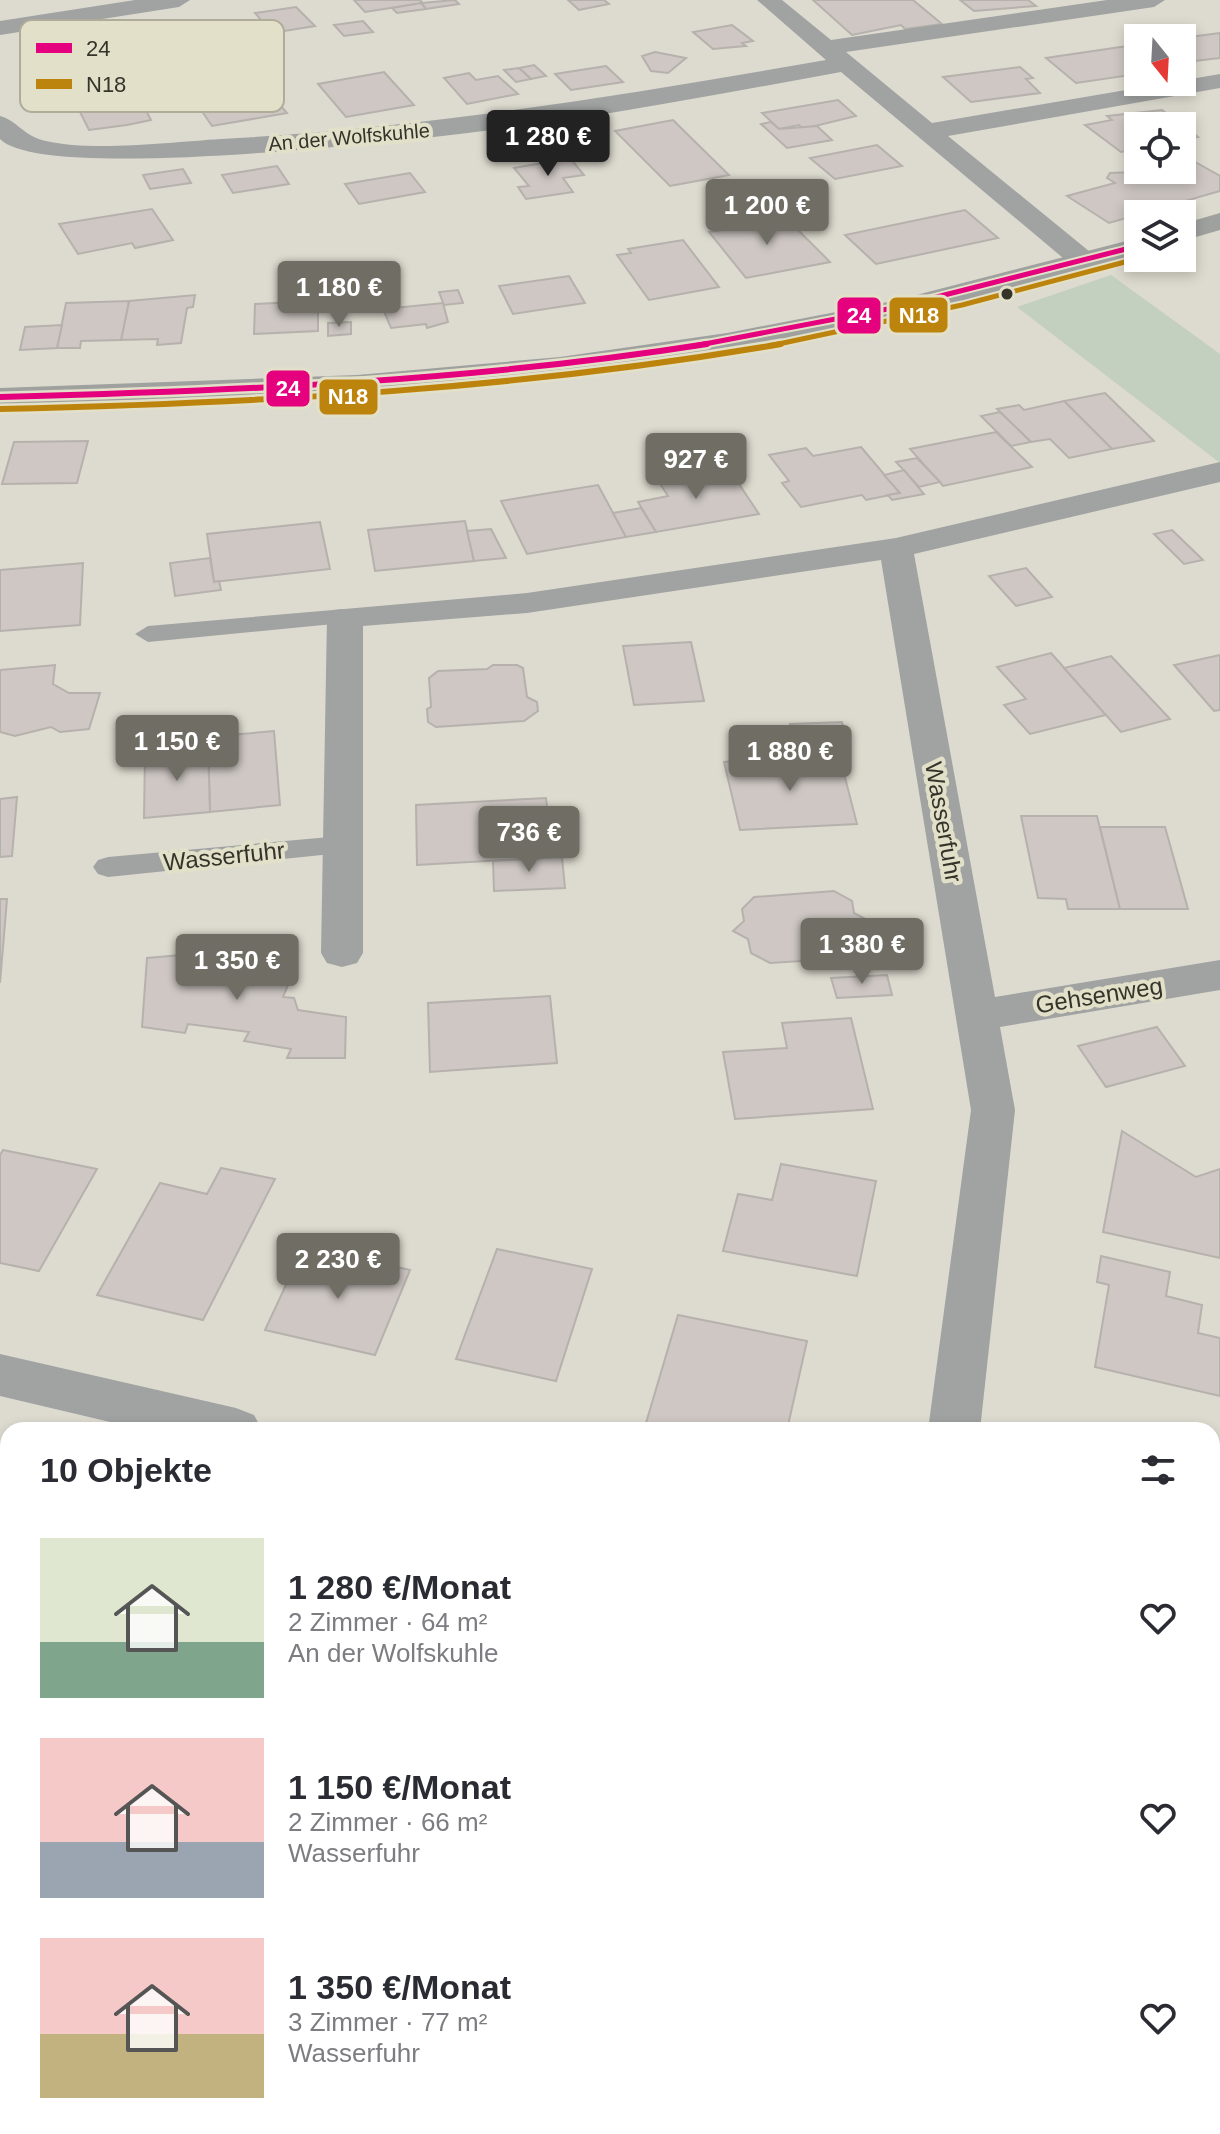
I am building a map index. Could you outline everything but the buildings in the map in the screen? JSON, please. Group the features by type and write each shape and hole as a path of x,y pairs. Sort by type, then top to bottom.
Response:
{"main road":[{"path":"1196,229 1220,221"},
{"path":"0,397 379,382 582,363 723,343 853,319 1124,250"}],"street":[{"path":"51,20 179,0"},
{"path":"768,0 931,131 1085,262"},
{"name":"An der Wolfskuhle","path":"0,124 16,141 48,150 126,152 270,144 558,114 837,56 1154,0"},
{"path":"0,28 20,25"},
{"path":"931,131 1220,81"},
{"path":"342,953 345,617 527,603 896,548 1220,472"},
{"name":"Wasserfuhr","path":"896,548 993,1110 955,1422"},
{"name":"Gehsenweg","path":"978,1015 1220,975"},
{"path":"0,1375 202,1422"}],"lane":[{"path":"148,634 345,617"},
{"name":"Wasserfuhr","path":"108,867 341,845"}],"green space":[{"path":"1111,275 1220,354 1220,463 1017,307"}],"transit line":[{"name":"24","path":"0,397 357,385 560,365 810,326 975,290 1124,250"},
{"name":"N18","path":"0,409 208,404 365,396 600,373 782,344 872,326 1124,262"}]}
